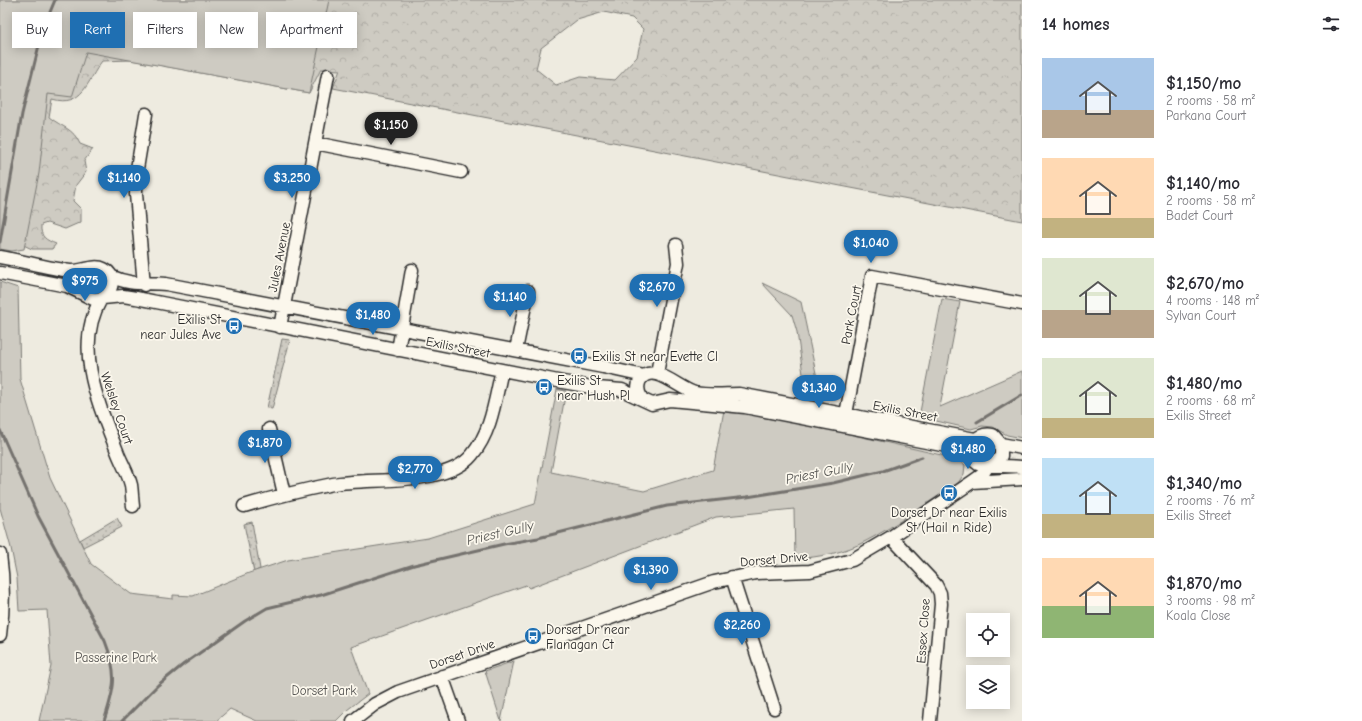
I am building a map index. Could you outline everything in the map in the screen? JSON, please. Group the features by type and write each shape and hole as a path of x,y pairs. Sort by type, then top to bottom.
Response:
{"street":[{"name":"Jules Avenue","path":"280,327 328,75"},
{"path":"144,285 136,194 136,175 146,114"},
{"path":"315,143 461,172"},
{"path":"661,402 668,394 669,383 662,376 678,263 676,244"},
{"name":"Exilis Street","path":"0,257 72,271 88,270 98,267 107,272 110,276 126,282 144,285 166,284 516,350 644,376 662,376 683,388 695,392 712,394 739,394 975,439 986,434 998,439 1002,444 1022,448"},
{"path":"88,270 81,278 81,288 94,297 111,290 112,280 110,276"},
{"path":"398,350 412,270"},
{"name":"Exilis Street","path":"0,272 67,286 94,297 136,298 597,388 622,390 641,398 648,403 670,400 706,405 745,407 947,446 973,458 983,466 1022,467"},
{"name":"Park Court","path":"846,414 872,276 1022,304"},
{"path":"516,350 528,290"},
{"name":"Welsley Court","path":"94,297 88,352 89,369 110,433 131,485 133,506"},
{"path":"244,506 284,494 351,482 422,477 451,471 472,456 485,435 502,370"},
{"path":"641,398 638,384 644,376"},
{"path":"269,428 284,494"},
{"path":"973,458 970,447 975,439"},
{"path":"991,466 1001,456 1002,444"},
{"name":"Dorset Drive","path":"967,485 972,470 973,458"},
{"name":"Dorset Drive","path":"353,721 375,704 398,692 714,582 756,572 810,571 835,566 852,560 891,537 982,475 991,466"},
{"path":"967,485 1022,479"},
{"name":"Essex Close","path":"891,537 936,585 940,593 941,604 930,721"},
{"path":"0,554 4,582 3,616 0,635"},
{"path":"732,577 774,708"},
{"path":"442,676 458,721"}],"green space":[{"path":"0,0 1022,0 1022,221 333,88 340,70 321,69 309,93 131,60 102,61 83,91 77,96 71,100 62,101 52,99 49,117 71,131 80,144 93,149 84,161 86,172 76,185 73,201 81,209 81,222 65,229 47,223 41,225 44,238 56,244 52,249 32,249 17,242 0,64","holes":["604,12 632,18 643,29 637,57 615,80 580,77 556,85 536,69 541,48 577,20"]},
{"path":"0,0 329,0 326,12 266,12 266,48 319,48 309,93 86,52 72,97 48,94 39,173 24,249 12,251 0,249"},
{"name":"Passerine Park","path":"0,282 18,288 20,379 50,478 91,564 131,594 173,599 173,595 193,596 249,573 288,560 428,538 535,504 557,389 566,391 551,472 644,491 713,470 724,410 744,410 950,457 959,460 965,465 964,474 958,483 901,521 878,535 849,549 822,556 795,559 794,509 716,517 529,588 526,585 351,647 368,694 347,710 336,721 257,721 230,709 216,721 39,721 51,666 47,610 19,611 17,578 11,548 0,508"},
{"path":"762,283 801,302 821,397 806,395 797,332 792,315"},
{"path":"942,299 960,302 940,407 1022,371 1022,438 1007,435 993,427 982,426 971,429 919,417"},
{"path":"282,339 290,340 272,409 267,408"},
{"path":"117,518 122,527 83,547 80,540"},
{"path":"252,522 260,569 254,572 244,524"},
{"path":"514,661 501,721 485,671"}],"waterway":[{"path":"0,242 22,114 43,29 55,0"},
{"name":"Priest Gully","path":"977,422 1022,395"},
{"path":"0,430 38,516 105,641 112,663 114,681 111,699 104,721"},
{"name":"Priest Gully","path":"122,721 158,685 184,664 245,621 267,608 321,595 414,565 504,544 538,538 667,506 747,497 833,483 883,471 922,457"}],"place":[{"name":"Exilis St near Jules Ave","path":"234,326"},
{"name":"Exilis St near Evette Cl","path":"579,356"},
{"name":"Exilis St near Hush Pl","path":"544,387"},
{"name":"Dorset Dr near Exilis St (Hail n Ride)","path":"949,493"},
{"name":"Dorset Dr near Flanagan Ct","path":"533,636"}],"park label":[{"name":"Dorset Park","path":"324,690"}]}
